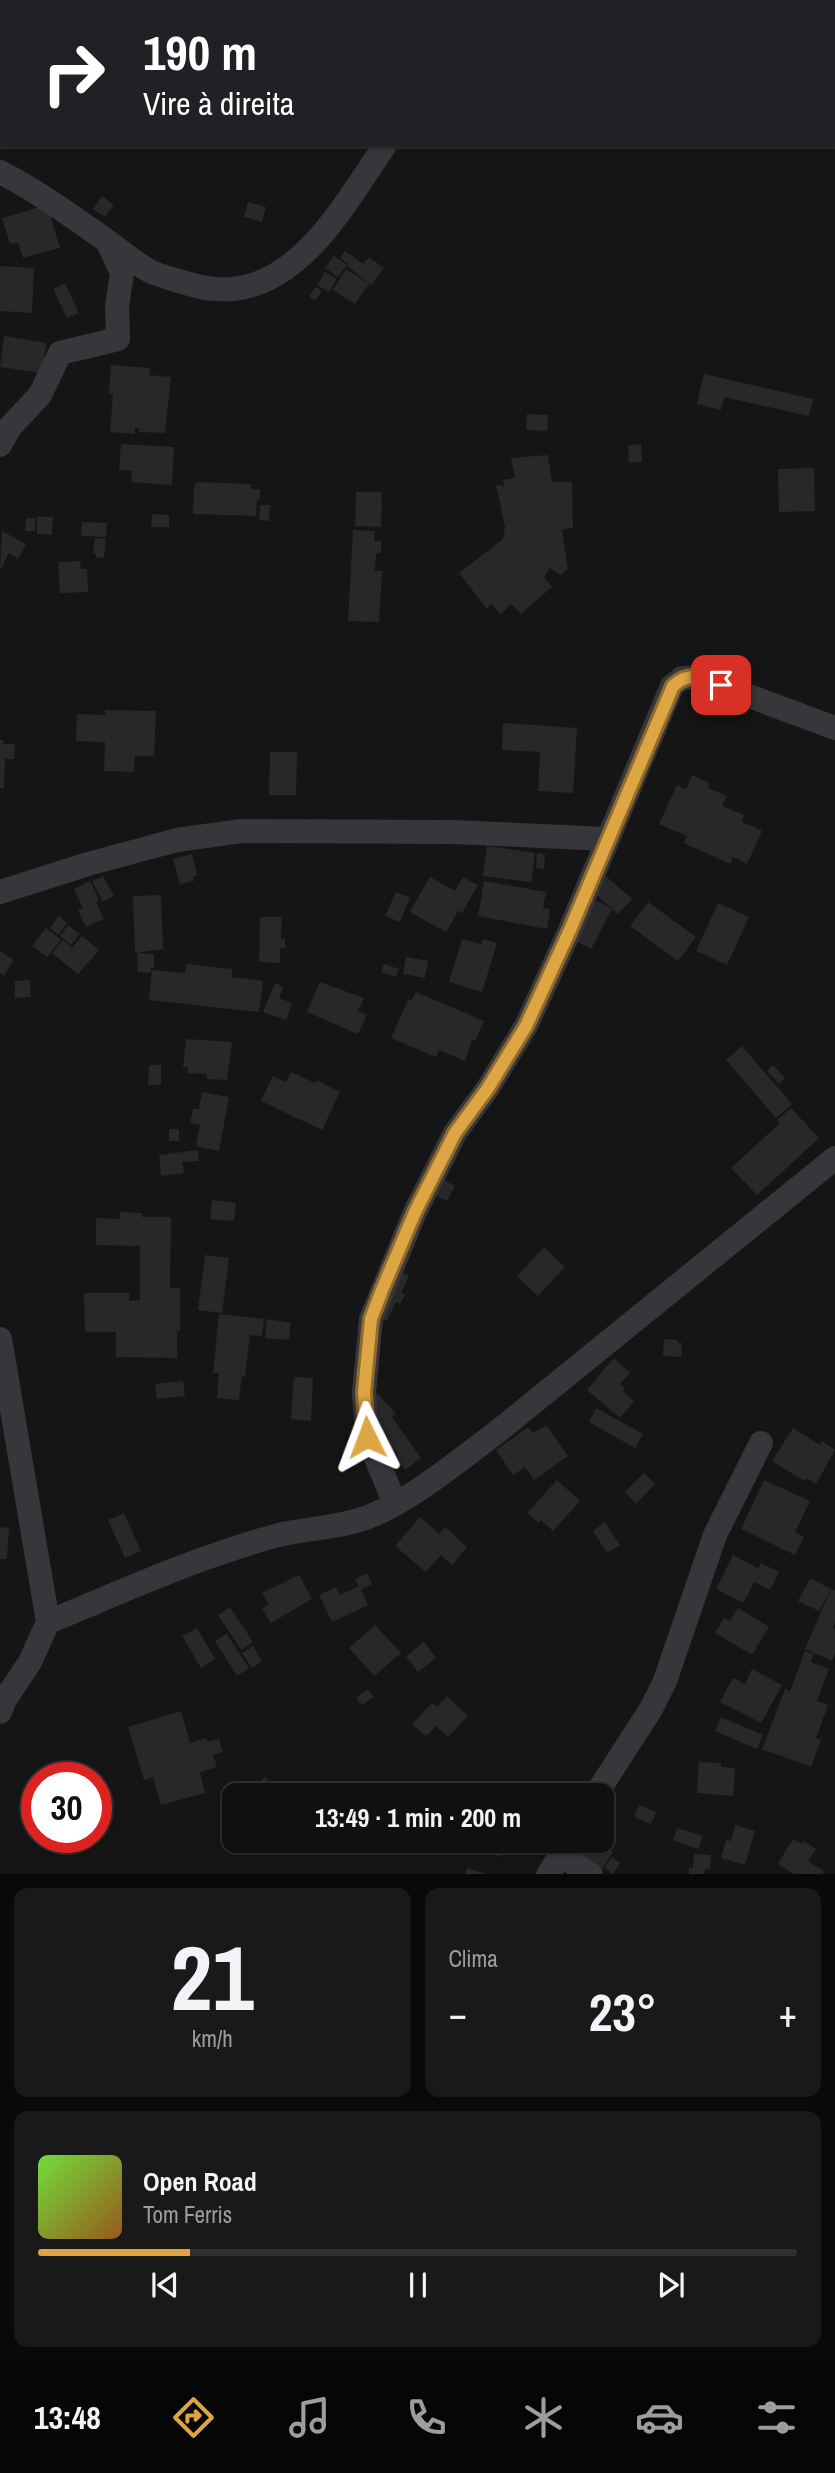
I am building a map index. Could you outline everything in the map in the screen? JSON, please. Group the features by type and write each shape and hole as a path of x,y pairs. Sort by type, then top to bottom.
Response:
{"street":[{"path":"0,172 106,240 148,271 196,287 221,292 263,282 305,255 384,147"},
{"path":"0,445 10,427 40,395 60,352 118,339 117,306 122,273 106,240"},
{"path":"395,1503 367,1437 364,1392 371,1319 415,1212 455,1133 488,1088 526,1026 570,930 673,686 682,678 698,677 835,728"},
{"path":"0,892 177,840 241,831 453,832 607,839"},
{"path":"48,1622 209,1557 280,1535 368,1517 395,1503 470,1453 835,1158"},
{"path":"0,1339 48,1622 30,1662 1,1704"},
{"path":"603,1783 651,1709 664,1681 715,1535 761,1443"},
{"path":"559,1857 591,1874"}],"building":[{"path":"102,196 114,205 105,217 93,209"},
{"path":"248,202 266,207 262,222 244,217"},
{"path":"47,205 60,248 23,258 18,242 10,244 2,218"},
{"path":"345,251 363,264 369,257 384,268 371,285 340,258"},
{"path":"334,256 347,265 338,277 325,268"},
{"path":"0,266 34,268 32,313 0,311"},
{"path":"346,269 369,284 355,304 333,290"},
{"path":"325,272 337,279 329,292 317,285"},
{"path":"65,283 79,313 67,318 53,289"},
{"path":"316,287 322,291 315,301 309,296"},
{"path":"4,336 46,343 42,373 0,367"},
{"path":"111,365 150,368 149,375 171,377 165,433 139,432 139,428 135,428 135,434 110,432 113,394 109,394"},
{"path":"704,374 813,399 809,416 724,397 721,410 697,404"},
{"path":"527,414 548,415 547,431 526,430"},
{"path":"121,444 174,447 172,485 131,482 132,471 119,470"},
{"path":"641,444 642,462 629,463 628,445"},
{"path":"548,455 552,482 572,482 573,528 562,530 568,569 561,575 550,568 544,577 552,587 521,614 511,604 501,614 491,604 487,609 459,573 503,539 505,527 496,485 504,486 503,480 515,478 511,458"},
{"path":"814,468 815,511 779,512 778,469"},
{"path":"197,482 251,484 251,489 260,489 256,516 193,514 194,488"},
{"path":"356,492 382,492 381,527 355,526"},
{"path":"260,505 270,505 269,521 259,520"},
{"path":"152,514 169,515 169,527 151,527"},
{"path":"37,517 53,517 52,535 37,534"},
{"path":"26,518 35,518 35,531 25,531"},
{"path":"82,522 107,523 106,537 81,536"},
{"path":"353,530 375,531 374,541 381,541 381,553 376,553 375,571 382,571 379,622 348,621"},
{"path":"2,531 26,544 18,559 9,553 0,570"},
{"path":"95,538 106,539 104,558 96,557 93,553"},
{"path":"80,561 81,569 87,569 88,592 60,593 58,562"},
{"path":"105,710 156,711 154,756 135,756 134,772 104,771 105,742 76,741 77,714 105,715"},
{"path":"503,723 577,728 573,793 538,791 540,752 502,750"},
{"path":"0,740 4,740 3,744 15,744 14,759 5,759 4,788 0,788"},
{"path":"270,752 297,752 296,795 269,795"},
{"path":"692,775 710,783 708,788 727,796 722,806 744,815 742,822 762,831 747,864 733,857 730,864 684,843 687,836 659,824 677,785 686,789"},
{"path":"487,846 535,853 531,882 483,876"},
{"path":"537,853 545,854 544,869 536,868"},
{"path":"192,854 197,875 193,876 194,881 180,884 173,859"},
{"path":"602,873 632,899 618,914 589,888"},
{"path":"103,876 114,896 103,902 92,881"},
{"path":"430,877 455,891 463,877 478,885 462,913 458,911 446,932 410,912"},
{"path":"90,881 104,919 86,927 78,910 83,908 74,889"},
{"path":"484,881 546,892 543,908 550,909 547,929 478,916"},
{"path":"396,892 410,898 400,922 385,916"},
{"path":"161,895 163,949 135,953 133,896"},
{"path":"590,897 612,909 591,949 568,937"},
{"path":"648,902 696,937 678,961 630,926"},
{"path":"718,903 749,917 727,965 696,951"},
{"path":"59,916 67,923 58,935 50,928"},
{"path":"260,917 282,917 281,939 285,939 285,948 280,948 280,963 259,962"},
{"path":"68,925 80,934 71,945 60,936"},
{"path":"46,928 61,940 47,957 32,946"},
{"path":"82,936 99,950 78,974 52,953 63,940 72,948"},
{"path":"462,939 481,944 483,939 497,943 482,992 449,982"},
{"path":"0,951 14,960 4,976 0,973"},
{"path":"138,953 154,954 154,968 151,968 151,973 137,972"},
{"path":"406,957 428,961 425,978 403,974"},
{"path":"186,964 232,969 232,977 263,981 259,1012 149,1000 152,970 185,973"},
{"path":"384,964 399,969 396,977 381,972"},
{"path":"30,980 31,997 15,998 15,981"},
{"path":"320,982 364,998 358,1012 367,1015 358,1034 307,1012"},
{"path":"275,983 283,987 279,998 292,1003 286,1020 263,1012"},
{"path":"416,992 484,1021 475,1041 472,1040 465,1061 439,1050 436,1057 391,1038 408,1000 411,1001"},
{"path":"186,1039 232,1042 227,1080 207,1079 207,1074 187,1073 188,1067 183,1067"},
{"path":"742,1046 792,1104 776,1118 726,1060"},
{"path":"149,1065 161,1065 161,1085 148,1085"},
{"path":"773,1065 785,1078 779,1084 767,1071"},
{"path":"291,1072 340,1092 322,1130 261,1101 273,1076 286,1082"},
{"path":"202,1092 229,1097 219,1151 196,1146 200,1125 190,1123 193,1109 199,1109"},
{"path":"791,1108 819,1138 757,1195 731,1168 780,1123 777,1120"},
{"path":"169,1129 179,1129 179,1141 169,1141"},
{"path":"198,1150 199,1161 182,1162 184,1173 161,1176 159,1155"},
{"path":"442,1179 455,1186 447,1201 434,1195"},
{"path":"212,1200 236,1203 234,1221 210,1219"},
{"path":"120,1212 142,1213 142,1217 171,1217 170,1288 180,1288 177,1358 116,1357 116,1332 85,1332 84,1293 129,1293 129,1301 140,1300 140,1246 96,1245 96,1218 120,1219"},
{"path":"544,1247 565,1267 538,1296 517,1276"},
{"path":"205,1255 229,1258 222,1313 198,1310"},
{"path":"399,1271 409,1276 401,1293 405,1295 400,1304 396,1302 387,1321 376,1316"},
{"path":"219,1314 264,1319 262,1336 250,1335 239,1400 217,1398 219,1373 213,1373"},
{"path":"267,1319 291,1323 289,1340 265,1338"},
{"path":"664,1339 682,1343 681,1357 663,1356"},
{"path":"614,1358 630,1373 620,1384 625,1388 622,1391 634,1401 620,1418 587,1390"},
{"path":"294,1377 313,1378 311,1421 291,1419"},
{"path":"183,1381 185,1396 157,1399 155,1384"},
{"path":"377,1393 396,1414 392,1417 421,1458 405,1470 372,1426 370,1398"},
{"path":"596,1408 643,1434 635,1448 589,1422"},
{"path":"546,1425 568,1456 534,1480 525,1467 513,1475 496,1450 528,1427 533,1433"},
{"path":"793,1428 820,1445 822,1441 835,1450 816,1484 806,1478 804,1481 772,1461"},
{"path":"644,1473 655,1484 636,1504 625,1492"},
{"path":"557,1480 580,1501 553,1531 541,1520 538,1523 527,1513"},
{"path":"764,1480 810,1501 795,1532 804,1537 795,1555 741,1529"},
{"path":"124,1513 141,1551 125,1558 108,1520"},
{"path":"420,1517 439,1534 445,1527 467,1547 452,1565 441,1555 426,1572 395,1546"},
{"path":"605,1522 620,1545 607,1553 593,1531"},
{"path":"0,1527 9,1528 7,1559 0,1559"},
{"path":"733,1555 758,1568 761,1563 779,1572 770,1590 754,1582 743,1603 716,1589"},
{"path":"367,1573 372,1584 361,1590 368,1605 332,1622 319,1595 336,1587 340,1595 359,1586 355,1579"},
{"path":"299,1575 312,1599 271,1623 262,1608 269,1605 262,1593"},
{"path":"810,1578 831,1589 819,1611 798,1601"},
{"path":"831,1589 835,1591 835,1653 832,1661 805,1649"},
{"path":"230,1607 253,1642 241,1650 218,1615"},
{"path":"738,1608 769,1627 752,1655 715,1633 724,1618 730,1621"},
{"path":"375,1625 401,1653 374,1676 349,1648"},
{"path":"197,1628 215,1659 201,1668 182,1636"},
{"path":"227,1634 249,1668 237,1676 215,1641"},
{"path":"424,1642 436,1658 418,1672 406,1656"},
{"path":"253,1646 262,1661 252,1668 242,1653"},
{"path":"805,1651 814,1654 811,1662 829,1669 817,1701 828,1705 816,1738 821,1740 811,1767 762,1749 785,1689 790,1691"},
{"path":"752,1669 782,1685 761,1723 720,1702 733,1678 745,1684"},
{"path":"367,1689 374,1697 362,1705 356,1698"},
{"path":"447,1696 468,1716 448,1737 436,1726 426,1736 412,1724 432,1703 437,1707"},
{"path":"181,1711 190,1743 206,1738 207,1742 219,1739 223,1752 213,1755 217,1767 200,1772 205,1793 161,1805 153,1777 144,1780 128,1727"},
{"path":"721,1717 763,1735 757,1749 715,1731"},
{"path":"699,1762 721,1763 721,1767 735,1768 733,1796 697,1793"},
{"path":"265,1777 270,1783 258,1783"},
{"path":"639,1805 656,1812 651,1824 634,1817"},
{"path":"735,1825 755,1831 745,1865 721,1858 726,1840 731,1841"},
{"path":"677,1828 703,1836 698,1849 673,1840"},
{"path":"793,1839 802,1844 804,1841 816,1849 808,1861 824,1871 822,1874 793,1874 778,1864"},
{"path":"585,1853 612,1853 601,1870 582,1857"},
{"path":"694,1854 711,1855 710,1869 705,1869 704,1874 689,1874 689,1868 693,1868"},
{"path":"612,1857 620,1863 613,1874 604,1868"},
{"path":"467,1868 487,1874 465,1874"}],"route":[{"path":"367,1437 364,1392 371,1319 415,1212 455,1133 488,1088 526,1026 570,930 673,686 682,678 698,677 721,685"}]}
